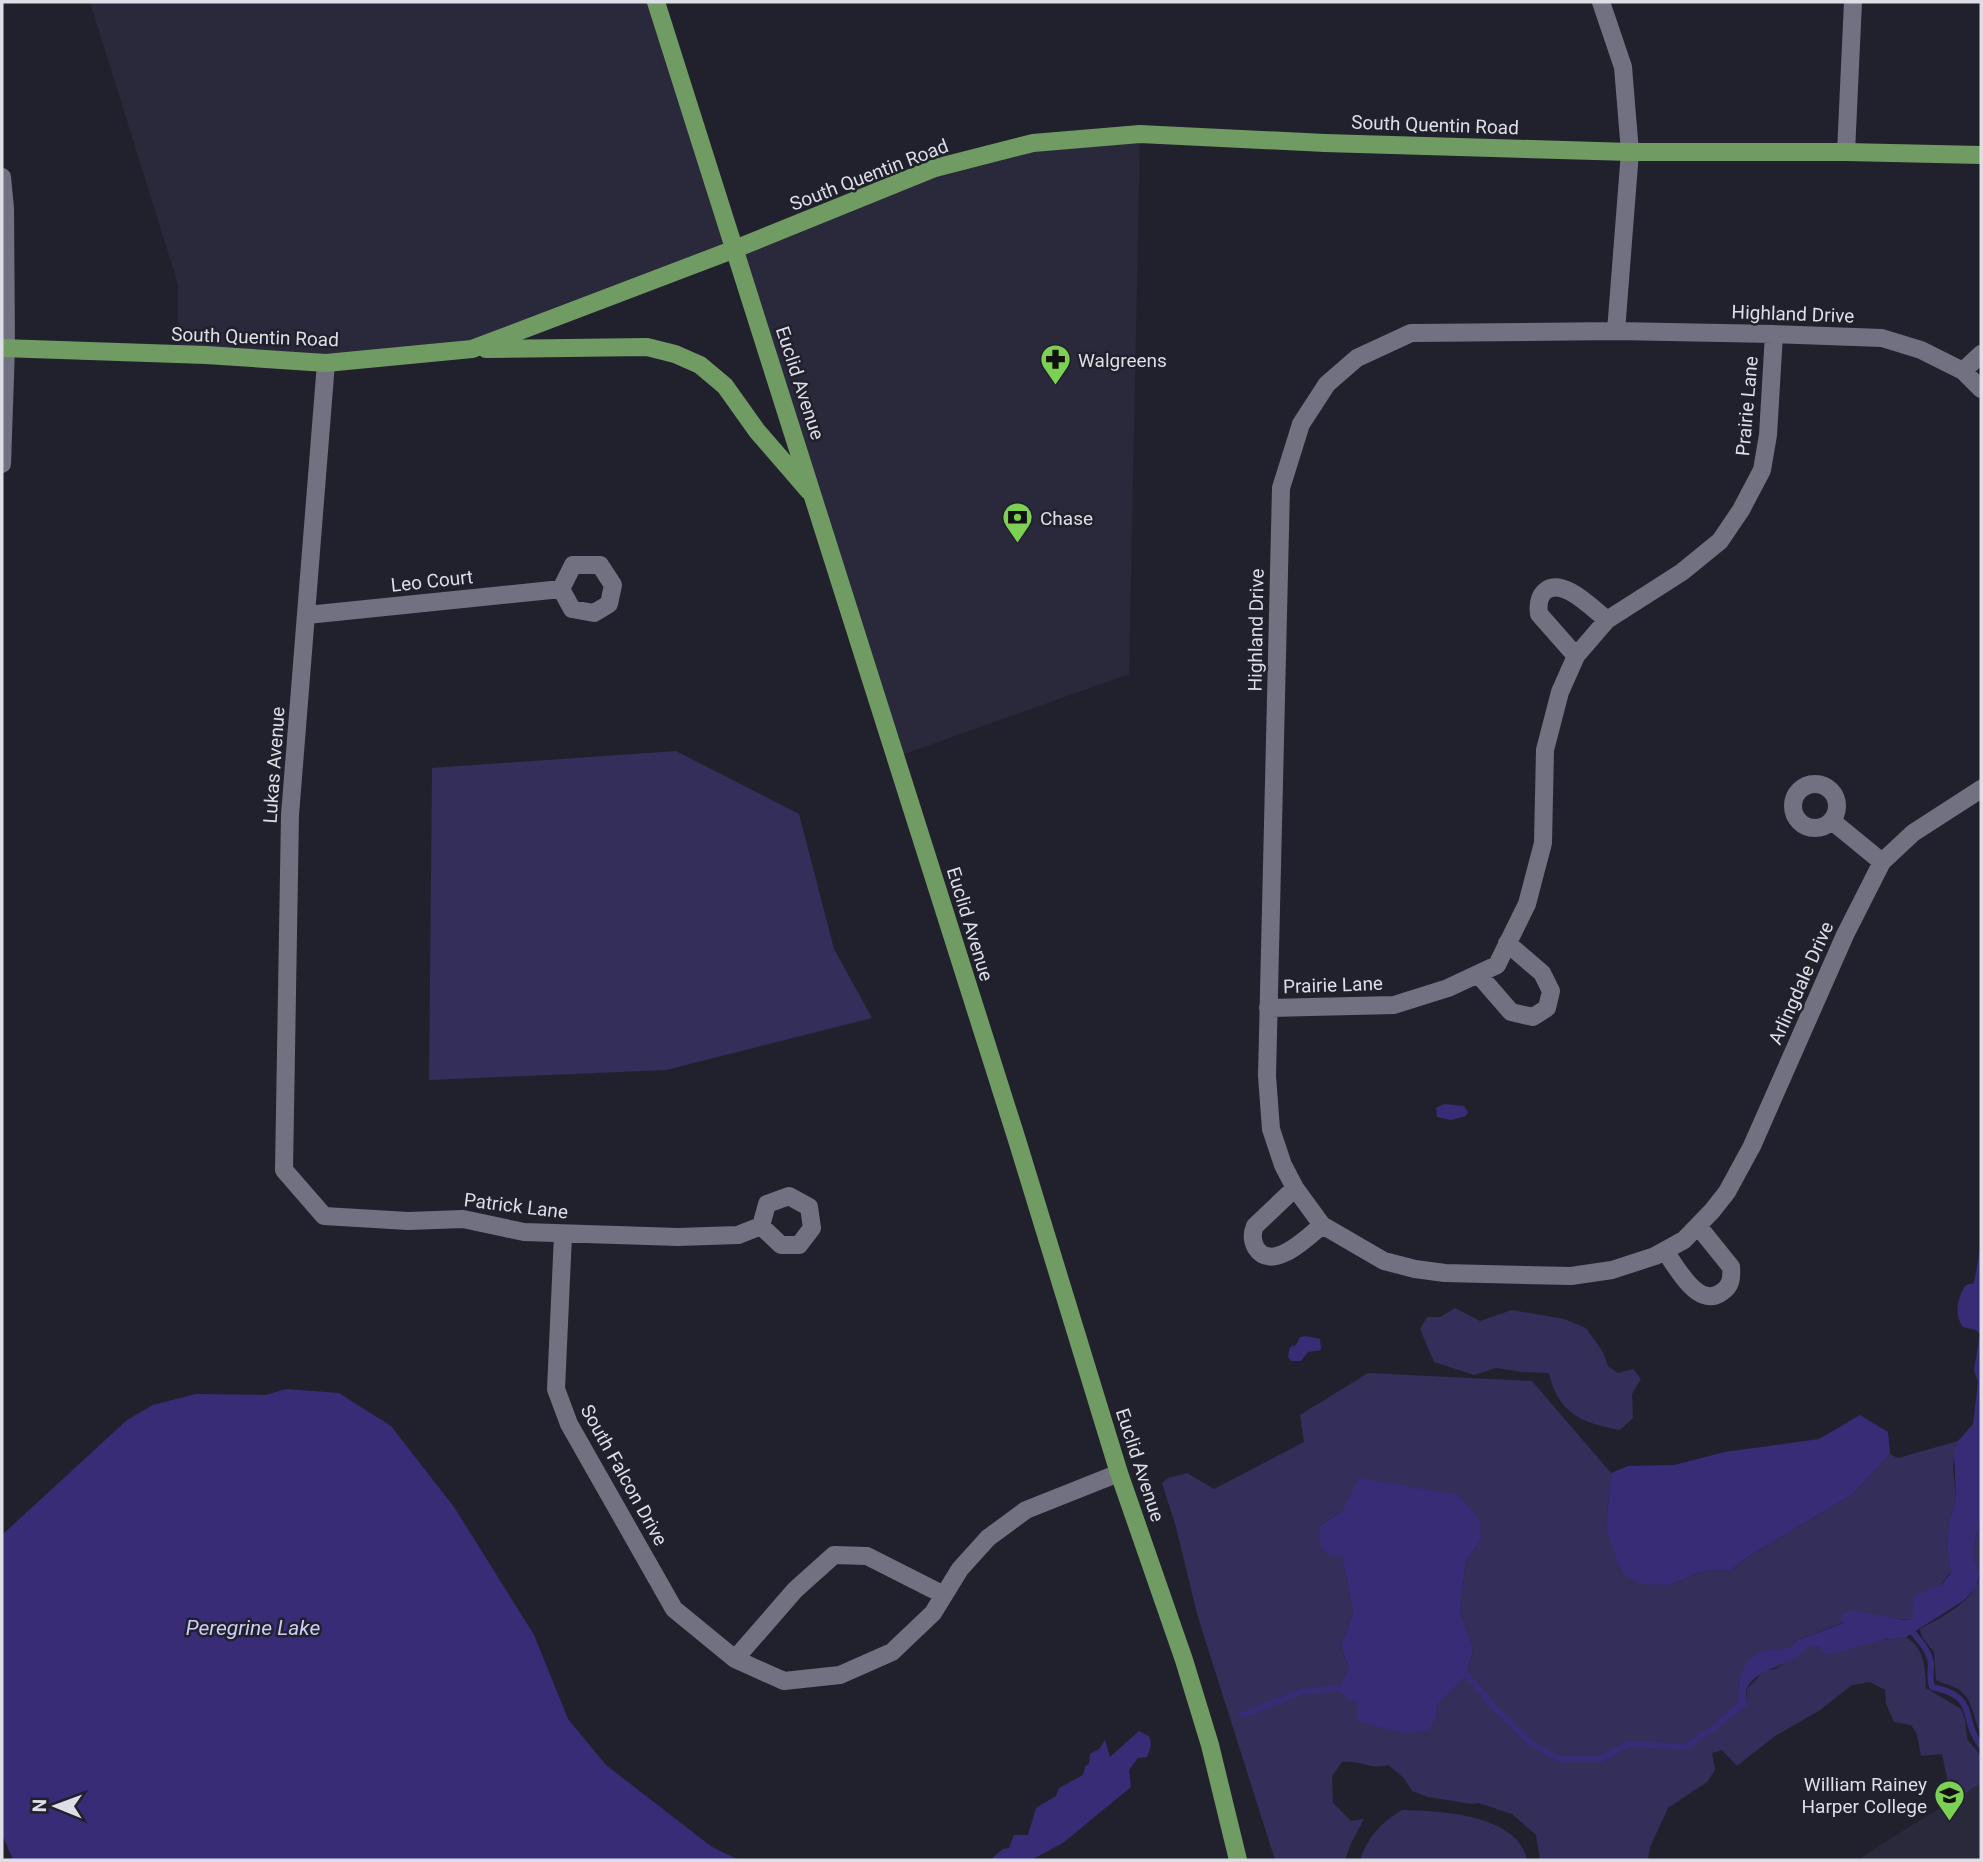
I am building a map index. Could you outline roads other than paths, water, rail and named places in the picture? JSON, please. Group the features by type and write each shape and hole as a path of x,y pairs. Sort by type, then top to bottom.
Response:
{"main road":[{"name":"Euclid Avenue","path":"656,2 736,249 1119,1473 1184,1660 1210,1745 1238,1860"},
{"name":"South Quentin Road","path":"4,348 205,355 326,363 472,349 736,249 935,168 1033,143 1140,134 1325,143 1630,152 1981,155"},
{"path":"472,349 648,347 675,354 700,365 725,386 757,431 814,498"}],"street":[{"path":"1601,2 1623,67 1630,152 1616,331"},
{"path":"1846,152 1853,2"},
{"path":"2,177 5,208 2,464"},
{"name":"Highland Drive","path":"1322,1225 1295,1188 1283,1166 1271,1129 1267,1076 1281,488 1301,424 1327,384 1357,358 1411,333 1616,331 1882,338 1921,350 1963,371 1981,389"},
{"name":"Prairie Lane","path":"1268,1008 1394,1005 1448,988 1497,965 1527,904 1543,843 1545,750 1560,692 1576,656 1607,620 1682,572 1720,541 1741,510 1762,470 1768,435 1774,334"},
{"path":"1963,371 1981,354"},
{"name":"Lukas Avenue","path":"284,1170 290,815 326,363"},
{"path":"1576,656 1539,614 1538,606 1544,593 1550,588 1564,588 1607,620"},
{"name":"Leo Court","path":"307,615 561,589"},
{"name":"Arlingdale Drive","path":"1322,1225 1384,1261 1445,1273 1571,1276 1612,1270 1665,1251 1684,1240 1727,1192 1752,1146 1844,935 1882,862 1913,833 1981,789"},
{"path":"1832,821 1882,862"},
{"path":"1478,974 1511,1012 1533,1017 1547,1008 1551,991 1542,972 1507,943"},
{"name":"Patrick Lane","path":"284,1170 324,1216 408,1221 463,1219 524,1232 563,1235 738,1235 761,1226"},
{"path":"1295,1188 1255,1226 1255,1246 1266,1255 1279,1256 1322,1225"},
{"path":"1665,1251 1693,1289 1700,1294 1708,1296 1724,1291 1730,1284 1731,1267 1698,1226"},
{"name":"South Falcon Drive","path":"563,1235 556,1389 569,1424 674,1609 736,1659 784,1681 840,1675 892,1652 933,1613 960,1569 988,1538 1026,1510 1119,1473"},
{"path":"736,1659 795,1590 834,1555 867,1556 944,1595"}],"water":[{"path":"1444,1104 1464,1106 1468,1112 1466,1116 1451,1120 1437,1117 1436,1108"},
{"path":"1981,1244 1981,1512 1974,1549 1980,1574 1976,1588 1963,1601 1906,1637 1882,1640 1826,1655 1820,1648 1808,1646 1794,1658 1758,1675 1746,1690 1747,1706 1714,1728 1717,1720 1739,1702 1742,1672 1757,1654 1793,1646 1795,1641 1843,1623 1840,1615 1852,1610 1903,1620 1912,1619 1914,1596 1942,1584 1951,1573 1947,1546 1949,1523 1956,1498 1954,1451 1958,1441 1973,1424 1978,1382 1974,1370 1980,1334 1976,1330 1963,1327 1958,1317 1958,1306 1966,1285 1974,1283"},
{"path":"1300,1337 1320,1339 1321,1350 1308,1352 1301,1361 1291,1361 1288,1357 1290,1347 1296,1345"},
{"name":"Peregrine Lake","path":"286,1389 339,1393 391,1426 454,1507 534,1635 568,1719 606,1765 712,1847 739,1860 13,1860 2,1834 2,1535 127,1420 153,1405 196,1394 266,1395"},
{"path":"1860,1415 1888,1432 1890,1454 1853,1494 1749,1556 1731,1570 1703,1571 1670,1585 1639,1584 1624,1574 1616,1559 1606,1526 1611,1473 1628,1466 1674,1465 1725,1452 1819,1439"},
{"path":"1359,1478 1458,1495 1480,1521 1481,1540 1466,1561 1460,1611 1473,1650 1467,1675 1438,1704 1436,1719 1428,1730 1403,1733 1357,1721 1357,1704 1338,1691 1349,1668 1341,1647 1353,1612 1342,1557 1328,1555 1319,1545 1320,1526 1343,1510"},
{"path":"1139,1731 1150,1737 1151,1746 1147,1757 1138,1758 1129,1770 1131,1787 1063,1843 1031,1860 990,1860 1003,1849 1009,1848 1014,1835 1028,1835 1036,1808 1056,1796 1059,1788 1083,1775 1090,1754 1099,1749 1105,1740 1110,1757"}],"waterway":[{"path":"1909,1628 1928,1654 1932,1687 1947,1691 1963,1702 1981,1746"},
{"path":"1459,1676 1467,1675 1494,1707 1532,1744 1559,1759 1601,1759 1629,1744 1687,1747 1721,1722"},
{"path":"1242,1715 1301,1692 1348,1687"}],"place":[{"name":"Walgreens","path":"1055,387"},
{"name":"Chase","path":"1017,545"},
{"name":"William Rainey Harper College","path":"1950,1822"}]}
